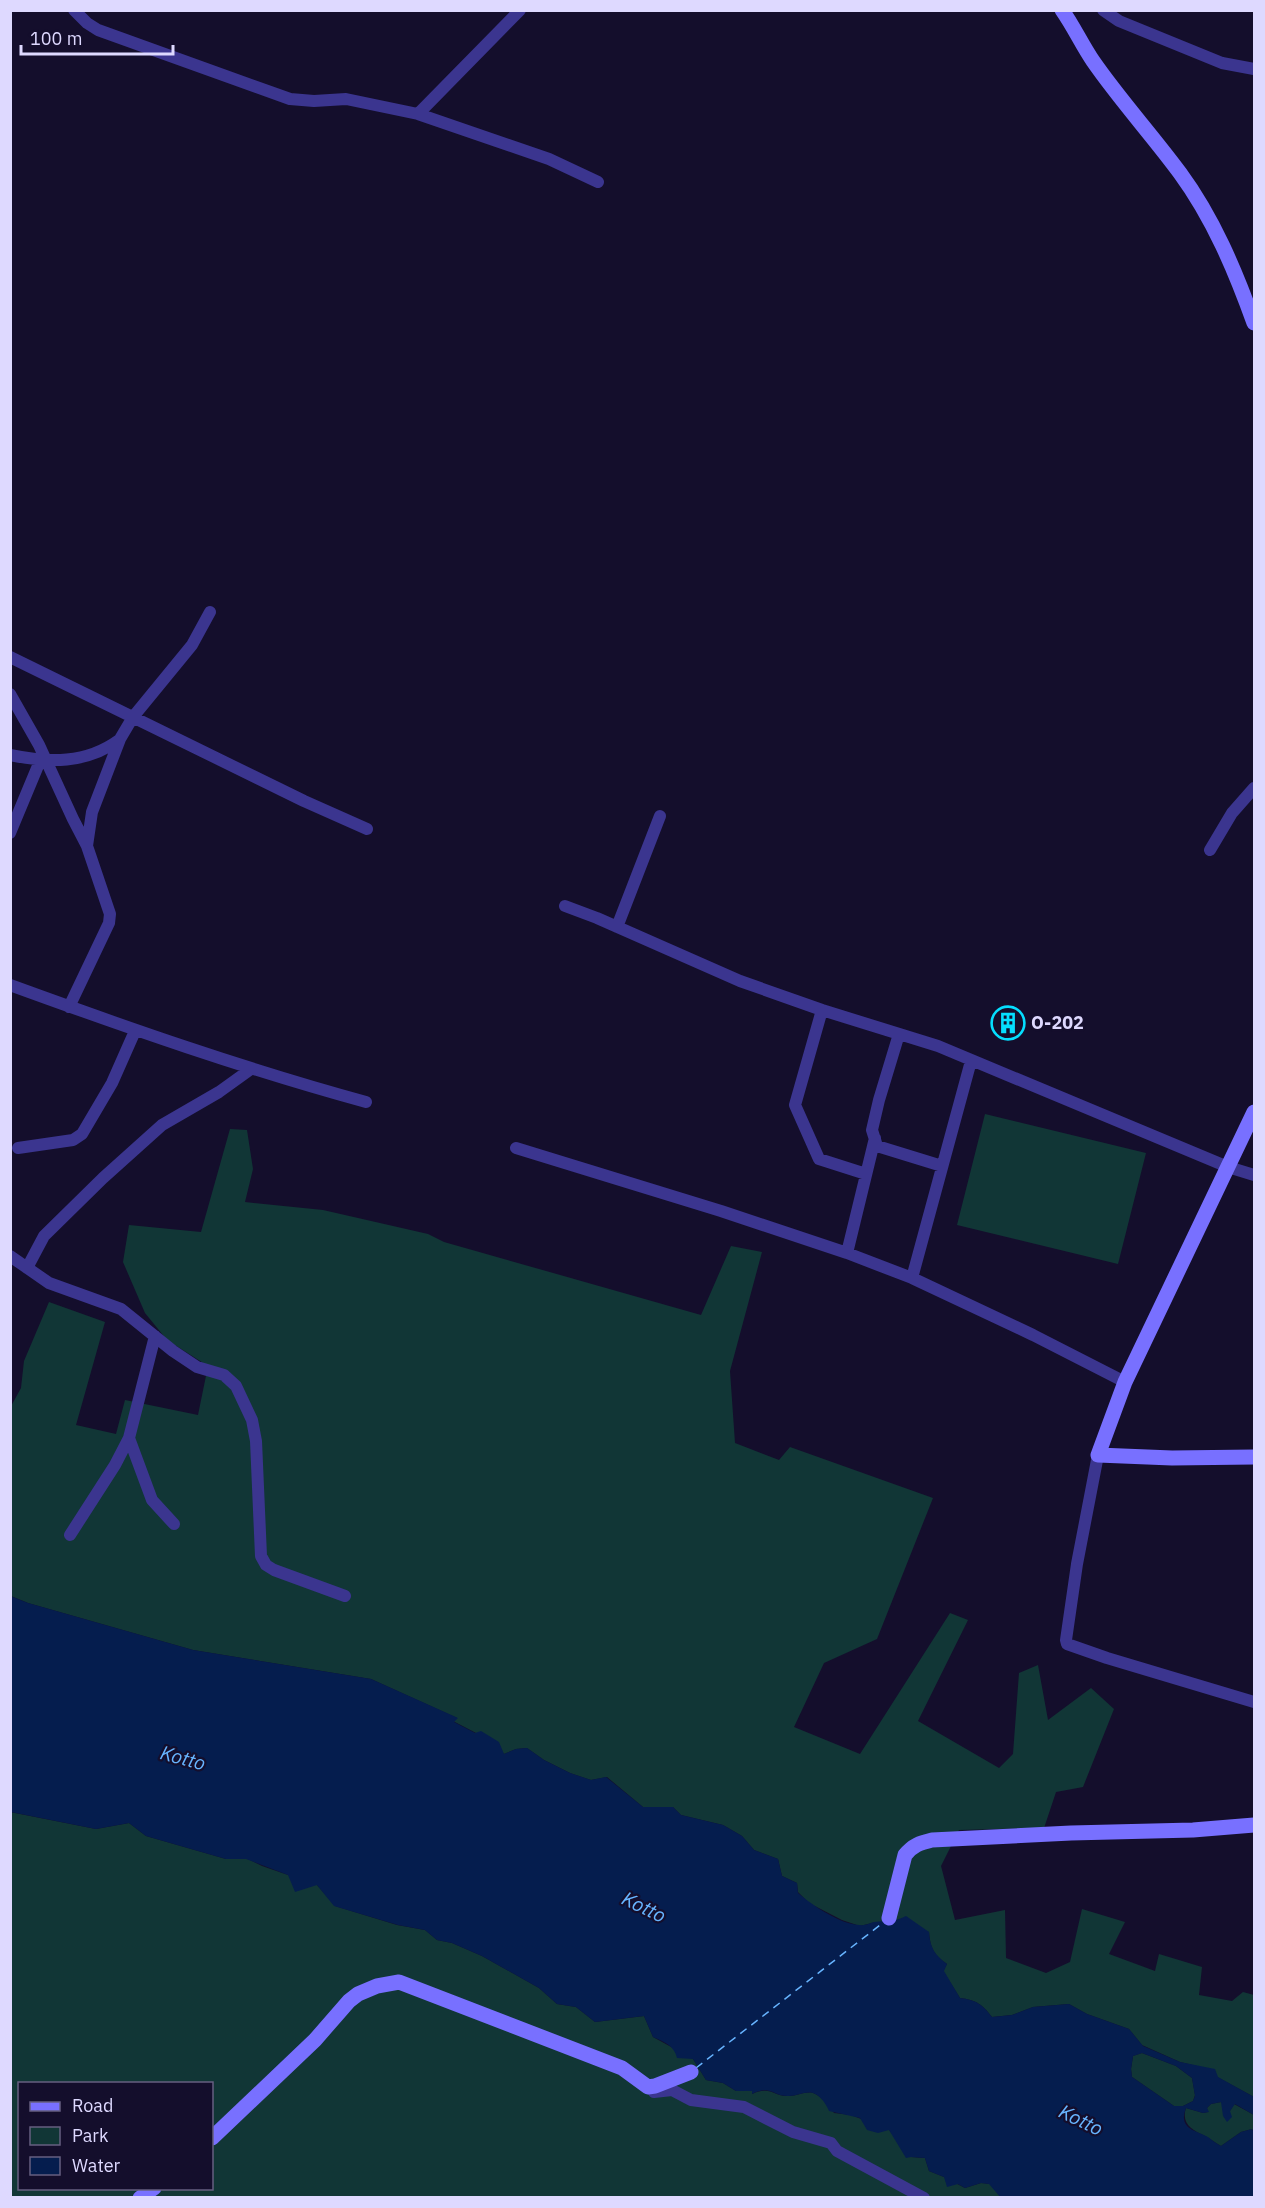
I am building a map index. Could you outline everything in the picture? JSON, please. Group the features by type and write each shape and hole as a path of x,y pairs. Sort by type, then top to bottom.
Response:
{"main road":[{"path":"1062,10 1093,60 1136,119 1180,173 1207,216 1237,276 1254,323"},
{"path":"1254,1112 1125,1382 1098,1455 1172,1458 1254,1457"},
{"path":"889,1918 905,1855 919,1843 990,1837 1193,1830 1254,1825"},
{"path":"213,2137 310,2046 349,2001 358,1994 390,1983 399,1982 622,2068 648,2087 691,2072"}],"street":[{"path":"74,10 91,27 98,30 278,96 314,101 346,99 418,114 549,159 598,182"},
{"path":"418,114 520,10"},
{"path":"1103,10 1119,21 1222,63 1254,69"},
{"path":"87,846 92,812 120,739 132,717 192,645 210,612"},
{"path":"10,657 304,801 367,829"},
{"path":"10,694 34,734 43,761 87,846 110,915 109,923 69,1007"},
{"path":"10,755 43,761 96,754 120,739"},
{"path":"10,832 43,761"},
{"path":"1210,850 1232,813 1254,788"},
{"path":"617,927 660,816"},
{"path":"565,906 740,981 822,1010 938,1046 1254,1176"},
{"path":"10,985 135,1031 251,1069 366,1102"},
{"path":"822,1010 795,1105 819,1159 866,1174"},
{"path":"18,1148 73,1140 82,1134 112,1083 135,1031"},
{"path":"898,1034 872,1130 878,1146 942,1166"},
{"path":"912,1278 971,1061"},
{"path":"27,1268 44,1236 128,1155 169,1120 219,1092 251,1069"},
{"path":"847,1253 875,1138"},
{"path":"516,1148 667,1194 847,1253 912,1278 1033,1335 1125,1382"},
{"path":"10,1256 49,1283 120,1309 197,1367 224,1375 236,1386 252,1420 256,1441 261,1556 266,1565 274,1570 345,1596"},
{"path":"70,1535 116,1465 129,1438 155,1336"},
{"path":"129,1438 152,1500 174,1524"},
{"path":"1098,1455 1077,1564 1067,1644 1254,1702"},
{"path":"652,2087 654,2092 672,2090 692,2100 744,2107 793,2132 831,2143 837,2151 924,2198"}],"green space":[{"path":"985,1114 1146,1153 1118,1264 957,1225"},
{"path":"230,1129 247,1130 253,1169 245,1202 323,1210 428,1234 444,1242 701,1315 731,1246 762,1252 730,1371 735,1443 779,1460 790,1447 933,1498 877,1639 824,1663 794,1727 860,1754 950,1613 968,1620 918,1721 999,1768 1013,1754 1019,1673 1038,1665 1048,1720 1091,1688 1114,1709 1083,1787 1056,1792 1044,1828 959,1830 941,1866 955,1920 1005,1910 1006,1958 1046,1973 1070,1962 1082,1909 1125,1922 1109,1954 1155,1971 1159,1954 1202,1967 1199,1995 1232,2001 1243,1992 1254,1995 1254,2097 1197,2066 1180,2062 1142,2045 1129,2029 1087,2014 1069,2004 1033,2007 1012,2015 992,2017 978,2003 960,1998 943,1971 947,1964 934,1951 929,1932 892,1922 876,1922 860,1926 842,1920 809,1903 798,1892 797,1883 782,1876 778,1859 754,1850 742,1836 723,1825 681,1815 673,1807 643,1807 607,1777 591,1780 570,1773 544,1760 527,1748 516,1749 504,1754 476,1733 453,1721 457,1718 371,1679 193,1650 28,1603 11,1596 10,1408 21,1388 24,1361 49,1302 105,1322 76,1425 116,1434 125,1400 198,1415 208,1366 167,1340 145,1313 123,1262 129,1225 201,1232"},
{"path":"10,1812 96,1829 129,1823 146,1836 226,1859 246,1858 317,1885 335,1906 397,1925 425,1930 437,1940 452,1943 482,1956 539,1988 557,2004 576,2007 595,2022 644,2016 653,2037 693,2059 706,2080 723,2083 736,2091 752,2091 752,2094 768,2091 784,2096 816,2094 834,2113 851,2115 889,2130 911,2157 925,2158 929,2171 965,2188 981,2183 990,2184 1001,2197 11,2197"},
{"path":"1142,2053 1176,2066 1192,2078 1195,2095 1193,2101 1183,2106 1174,2106 1132,2077 1133,2056"},
{"path":"1221,2102 1230,2111 1234,2104 1254,2115 1254,2133 1252,2129 1241,2132 1221,2146 1192,2129 1186,2122 1186,2108 1203,2113 1208,2112 1207,2108 1211,2104"}],"water":[{"name":"Kotto","path":"10,1596 193,1650 371,1679 458,1718 454,1722 475,1733 481,1731 499,1742 504,1754 516,1749 527,1748 544,1760 570,1773 591,1780 606,1777 643,1807 673,1807 681,1815 723,1825 742,1836 754,1850 778,1859 782,1876 797,1883 798,1893 844,1922 866,1925 906,1916 929,1932 932,1947 947,1964 944,1971 960,1998 978,2003 992,2017 1012,2015 1033,2007 1069,2004 1087,2014 1129,2029 1143,2046 1180,2062 1215,2069 1218,2077 1254,2097 1254,2115 1235,2104 1230,2111 1232,2117 1227,2122 1223,2116 1221,2102 1211,2104 1207,2108 1209,2112 1203,2113 1186,2108 1184,2120 1189,2128 1221,2146 1241,2132 1252,2129 1254,2133 1254,2197 1001,2198 989,2184 981,2183 965,2188 958,2184 947,2187 944,2177 929,2171 925,2158 906,2158 889,2130 878,2133 867,2130 860,2118 829,2111 823,2100 813,2093 784,2096 764,2090 752,2094 752,2091 736,2091 723,2083 706,2080 693,2059 677,2058 671,2047 653,2037 644,2016 595,2022 576,2007 557,2004 539,1988 482,1956 452,1943 437,1940 425,1930 398,1925 334,1906 317,1885 295,1892 288,1875 246,1859 226,1859 146,1836 129,1823 96,1829 11,1812","holes":["1142,2053 1176,2066 1192,2078 1195,2096 1193,2101 1183,2106 1174,2106 1132,2077 1133,2056"]}],"ferry route":[{"path":"696,2068 884,1922"}],"place":[{"name":"O-202","path":"1008,1023"}]}
